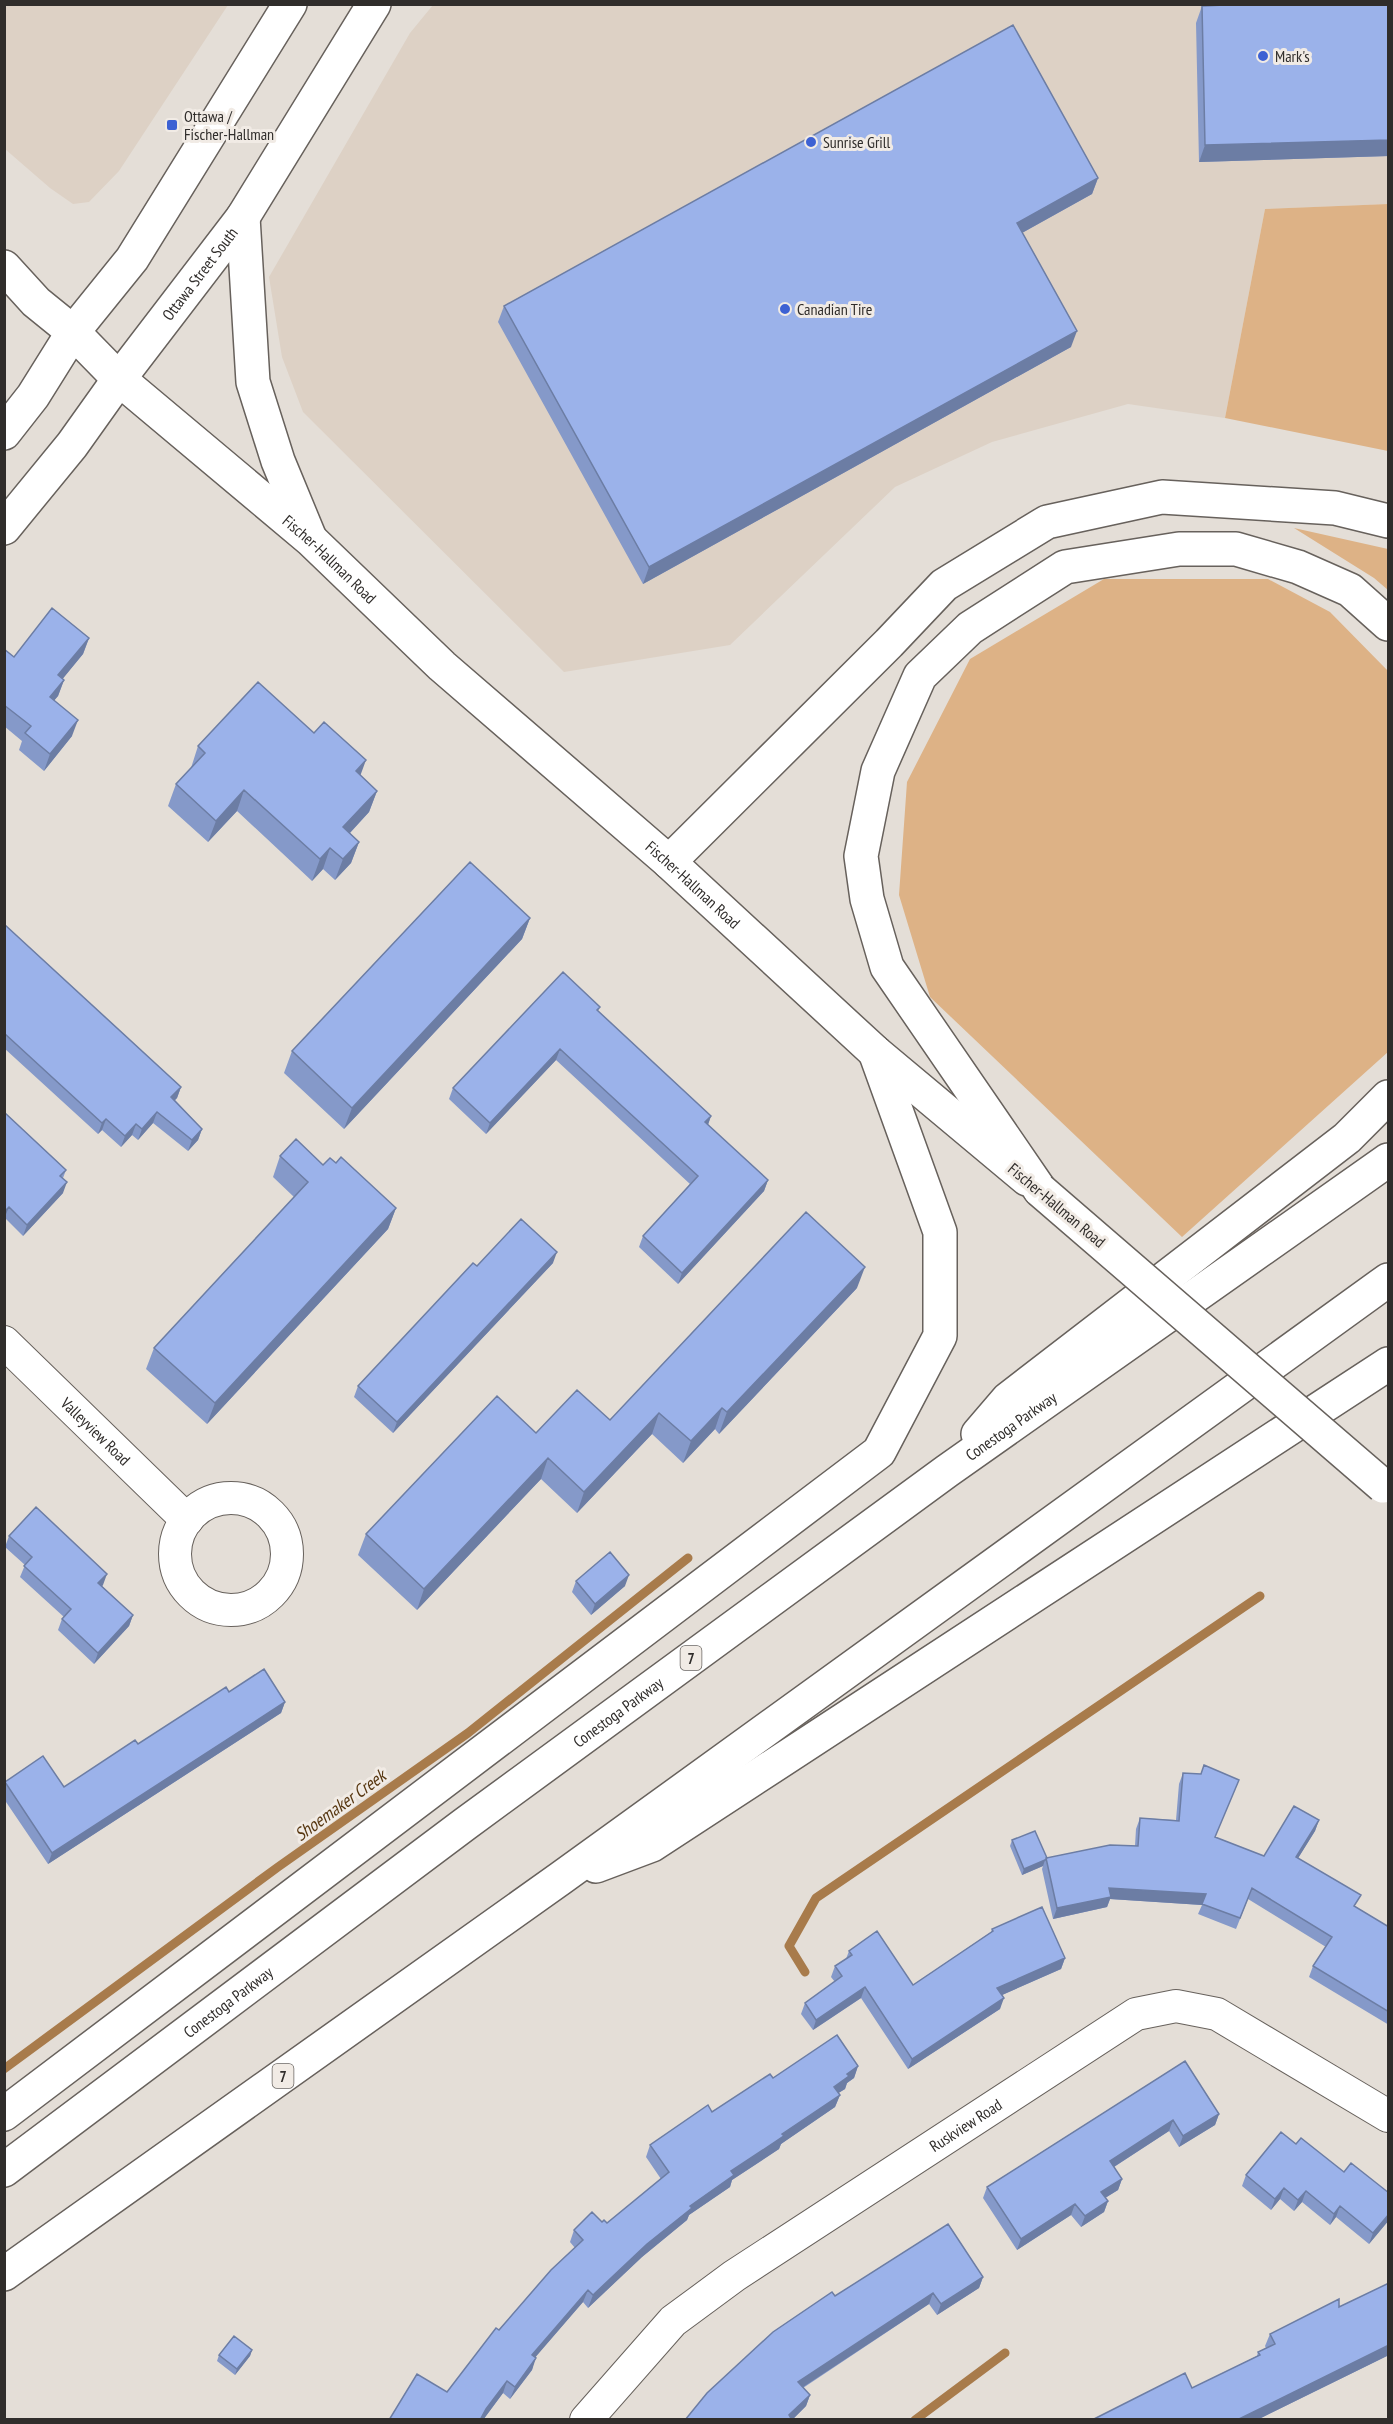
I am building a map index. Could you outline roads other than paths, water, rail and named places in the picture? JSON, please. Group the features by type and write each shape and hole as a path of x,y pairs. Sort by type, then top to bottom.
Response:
{"main road":[{"path":"4,433 33,396 73,332 132,259 290,4"},
{"name":"Ottawa Street South","path":"4,528 72,446 119,379 243,217 374,4"},
{"path":"243,217 253,382 278,461 311,540"},
{"name":"Fischer-Hallman Road","path":"4,267 36,302 73,332 119,379 311,540 442,666 669,862 875,1052 1040,1190 1386,1488"},
{"path":"669,862 889,644 944,585 1047,522 1162,497 1335,508 1389,521"},
{"path":"1040,1190 886,967 867,899 861,856 878,771 920,676 970,628 1065,567 1179,549 1236,549 1298,567 1350,590 1389,624"},
{"path":"4,2114 879,1452 940,1336 940,1232 875,1052"},
{"path":"947,1471 1008,1399 1347,1138 1389,1097"},
{"name":"Conestoga Parkway","path":"4,2170 465,1824 947,1471 1389,1160"},
{"name":"7","path":"4,2274 561,1878 1389,1280"},
{"path":"561,1878 652,1845 1389,1364"}],"street":[{"name":"Valleyview Road","path":"4,1342 187,1520"},
{"name":"Ruskview Road","path":"586,2420 673,2321 734,2276 1136,2014 1176,2006 1217,2014 1389,2116"}],"waterway":[{"name":"Shoemaker Creek","path":"4,2069 278,1867 468,1733 688,1558"},
{"path":"805,1972 789,1946 816,1898 1260,1596"},
{"path":"915,2420 1005,2353"}],"place":[{"name":"Mark's","path":"1263,56"},
{"name":"Ottawa / Fischer-Hallman","path":"172,125"},
{"name":"Sunrise Grill","path":"811,142"},
{"name":"Canadian Tire","path":"785,309"}]}
